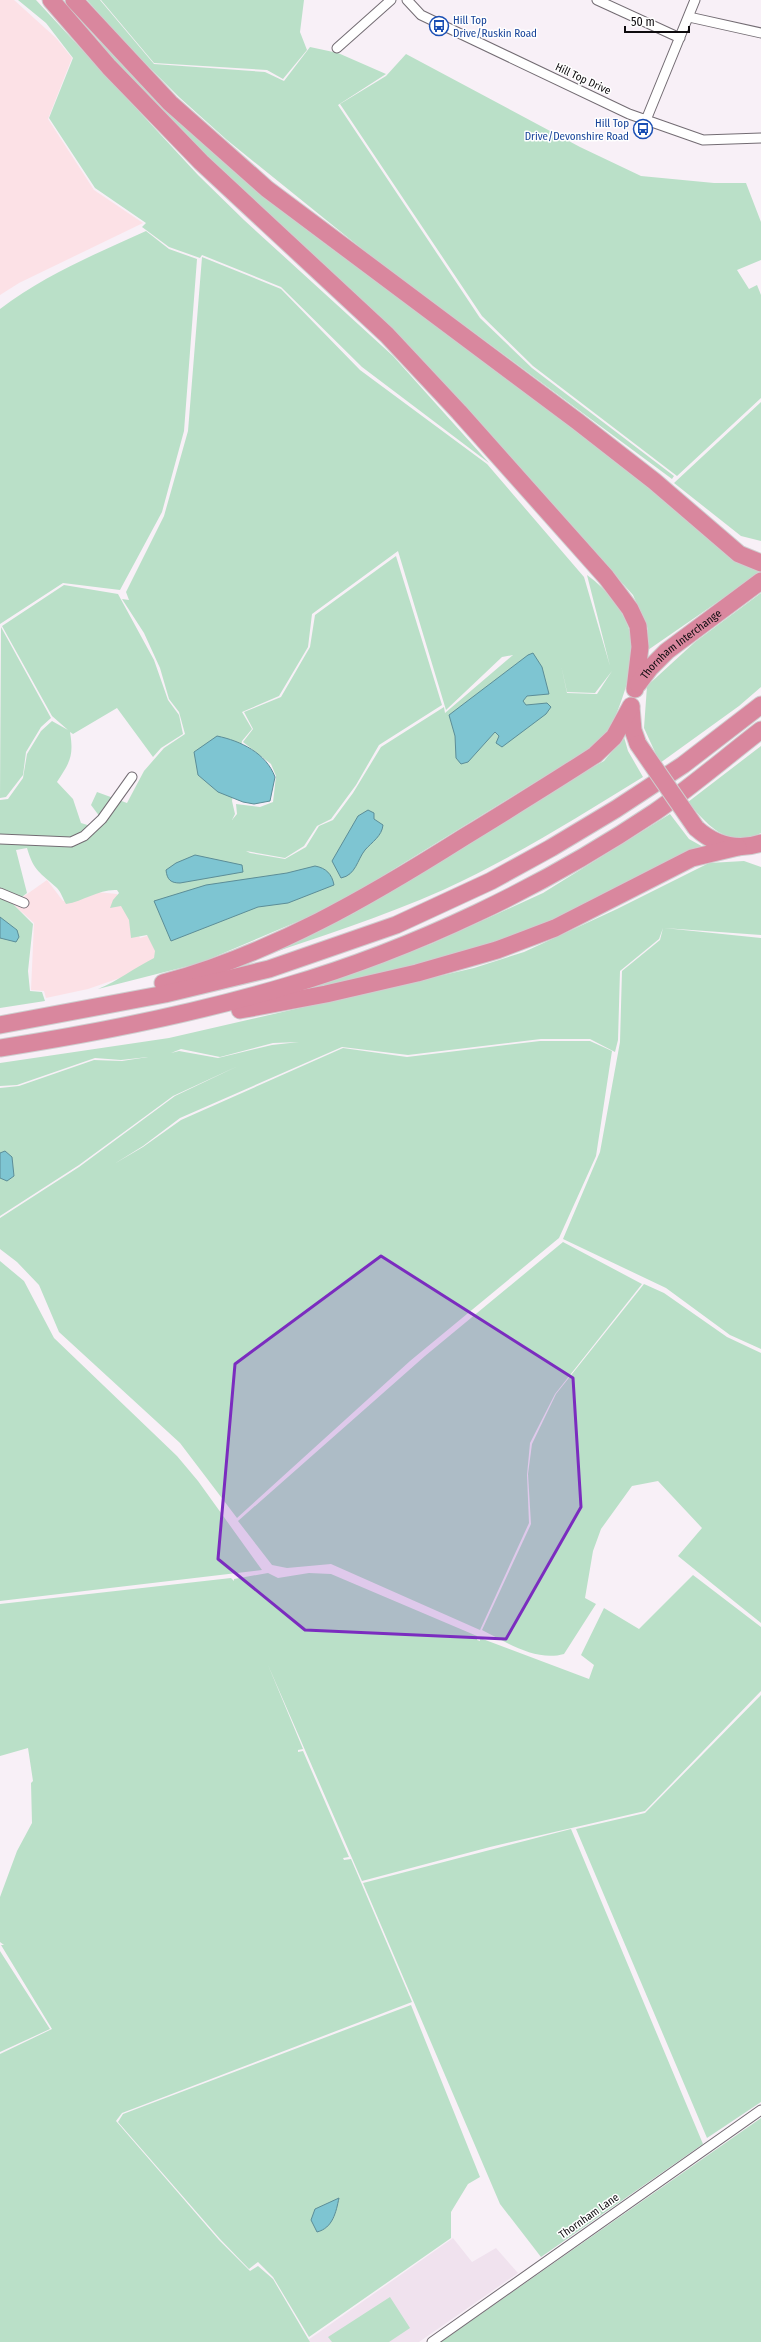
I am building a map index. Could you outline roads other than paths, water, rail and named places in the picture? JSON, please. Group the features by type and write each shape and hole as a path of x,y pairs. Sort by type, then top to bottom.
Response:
{"highway":[{"path":"51,0 109,67 201,162 387,335 459,412 606,577 630,609 638,626 640,647 635,689"},
{"path":"74,0 170,103 267,189 553,403 654,481 739,554 761,563"},
{"name":"Thornham Interchange","path":"761,581 658,659 635,689 631,706 632,724 638,744 696,828 719,844 740,847 761,843"},
{"path":"0,1024 165,994 269,969 396,925 491,881 610,813 683,765 761,705"},
{"path":"0,1024 122,994 202,971 260,950 336,914 391,882 595,755 614,737 631,706"},
{"path":"69,1037 198,1010 289,986 426,936 504,899 655,812 761,730"},
{"path":"0,1048 69,1037 149,1027 326,994 462,961 556,928 692,858 740,847 761,853"}],"street":[{"path":"337,48 391,0"},
{"name":"Hill Top Drive","path":"407,0 421,15 629,114 703,140 761,138"},
{"path":"599,0 680,38"},
{"path":"646,120 695,0"},
{"path":"689,16 761,33"},
{"path":"0,839 71,842 84,836 102,819 132,777"},
{"path":"0,893 24,904"},
{"name":"Thornham Lane","path":"432,2342 761,2110"}],"water":[{"path":"533,653 542,667 549,694 527,696 523,701 526,705 547,703 551,707 546,714 502,747 496,743 499,736 495,732 468,762 461,764 456,758 455,736 449,715 528,655"},
{"path":"217,736 235,741 252,749 266,761 275,777 270,801 254,804 243,802 218,792 198,775 194,752"},
{"path":"368,810 374,813 374,819 383,825 381,832 362,854 356,867 350,874 341,878 332,861 358,816"},
{"path":"195,855 242,865 243,872 180,883 170,880 167,876 166,870 176,863"},
{"path":"315,866 328,872 334,885 288,903 258,907 171,941 154,901 206,885 287,873"},
{"path":"0,917 17,930 19,937 16,942 0,938"},
{"path":"5,1151 12,1157 14,1176 7,1181 0,1178 0,1153"},
{"path":"339,2198 333,2219 327,2227 317,2232 311,2220 315,2209"}],"place":[{"name":"Hill Top Drive/Ruskin Road","path":"439,26"},
{"name":"Hill Top Drive/Devonshire Road","path":"643,129"}]}
